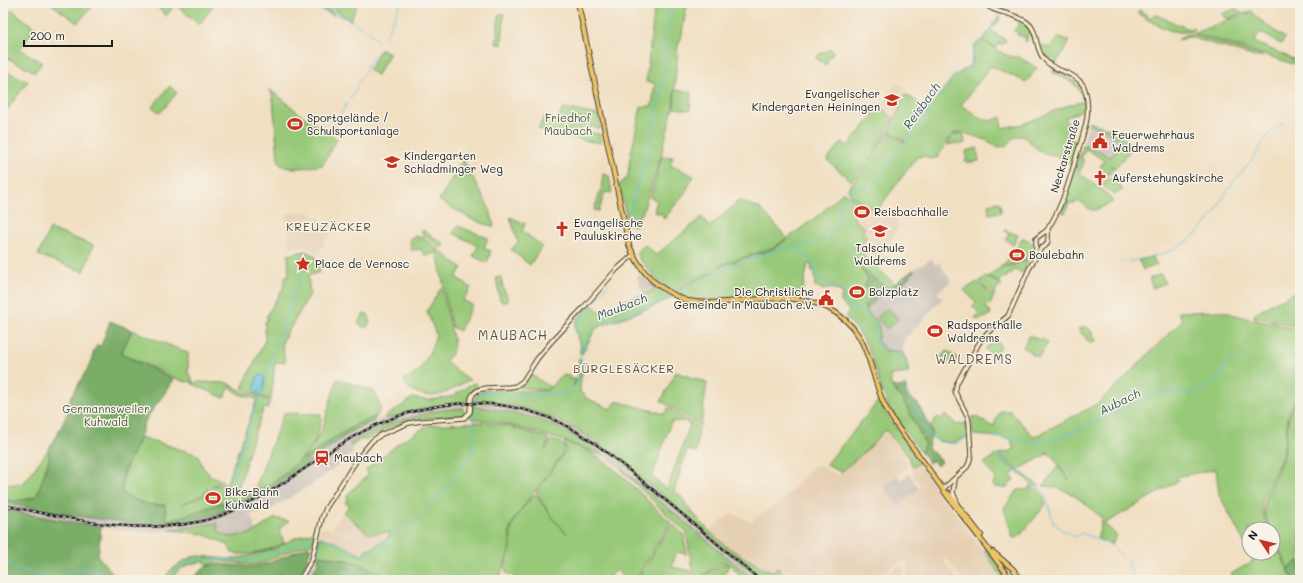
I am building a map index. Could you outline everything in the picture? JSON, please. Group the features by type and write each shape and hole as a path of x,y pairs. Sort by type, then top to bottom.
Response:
{"main road":[{"path":"578,3 629,245 633,255 651,280 671,293 690,301 709,302 797,298 822,305 850,324 857,332 868,352 884,404 894,421 1011,580"},
{"path":"943,489 951,496 994,552 1013,569 1021,580"}],"street":[{"name":"Neckarstraße","path":"984,3 990,8 1017,16 1028,23 1033,30 1043,58 1049,64 1073,76 1083,87 1087,100 1086,125 1068,182 1048,228 1042,235"},
{"name":"Neckarstraße","path":"1047,239 1048,228"},
{"path":"943,489 955,479 969,463 971,455 968,417 955,392 957,383 979,343 987,333 1008,316 1035,257 1041,248 1047,245 1047,239 1042,235 1038,236 1036,239 1035,257"},
{"path":"1036,246 1041,248"},
{"path":"300,580 312,560 322,518 326,508 358,458 372,441 382,434 409,423 464,418 470,412 471,399 475,392 483,388 510,387 520,383 551,342 610,277 633,255"},
{"path":"955,479 952,493 963,511"}],"shaded area":[{"name":"Evangelischer Kindergarten Heiningen","path":"895,84 906,87 893,118 880,107"},
{"path":"1089,122 1109,128 1134,145 1115,168 1095,153 1083,147"},
{"name":"Talschule Waldrems","path":"855,202 858,202 872,211 881,208 896,219 898,223 899,227 896,233 887,245 885,244 883,247 885,248 877,260 864,252 866,249 861,247 865,241 862,232 854,220 850,210"},
{"path":"303,212 309,213 323,221 322,223 323,222 334,228 318,253 305,246 290,248 286,214"},
{"path":"931,259 936,265 940,262 951,281 937,293 943,298 904,340 902,352 885,350 877,341 880,326 879,323 866,310 885,291 914,272 913,270"},
{"path":"641,274 655,289 643,295 637,276"},
{"path":"466,402 466,406 463,408 427,413 378,428 350,443 353,453 320,479 273,508 248,515 253,518 255,531 251,534 230,537 218,532 216,523 143,532 74,524 3,510 3,503 144,525 168,524 204,518 223,512 260,496 308,465 331,447 384,417 387,419 435,405"},
{"path":"481,402 513,406 530,410 560,421 590,438 680,510 762,580 754,580 626,473 585,442 565,430 547,422 520,414 480,406"},
{"path":"888,431 909,465 883,486 898,505 921,487 913,475 913,467 920,462 935,486 939,496 949,505 1004,580 962,580 946,558 943,560 958,580 905,580 908,568 904,559 871,580 780,580 776,576 781,573 778,568 773,571 764,569 727,547 709,531 731,513 751,522 785,498 815,465 838,475"},
{"path":"909,474 919,489 898,506 883,486 897,475 901,480"},
{"path":"343,512 369,534 388,532 390,536 372,548 366,550 363,556 319,537 321,528 331,529"},
{"path":"899,566 904,568 902,580 879,580"}],"green space":[{"path":"50,3 96,3 77,23"},
{"path":"154,3 166,3 172,9 166,16"},
{"path":"174,3 215,3 199,25"},
{"path":"304,3 327,3 334,15"},
{"path":"329,3 358,3 351,20 334,10"},
{"path":"655,3 687,3 682,34 678,45 673,108 661,156 642,214 640,214 636,226 628,224 619,185 628,175 630,158 641,107 652,106 655,83 646,82"},
{"path":"1235,8 1242,13 1227,19 1222,14"},
{"path":"12,10 35,28 20,49 42,63 35,72 3,56 3,19"},
{"path":"1139,10 1151,18 1154,14 1189,29 1193,28 1195,30 1188,32 1173,31 1150,21 1137,13"},
{"path":"1252,11 1255,16 1285,38 1281,44 1260,32 1254,42 1300,62 1300,65 1194,33"},
{"path":"499,14 504,14 502,45 496,44"},
{"path":"998,16 1001,17 998,23 990,30 1006,40 1003,45 999,43 997,48 981,40 986,36"},
{"path":"1019,20 1026,24 1030,30 1026,42 1025,37 1017,35 1018,32 1013,31 1018,26"},
{"path":"1192,34 1263,56 1255,57 1189,37 1178,40 1185,35"},
{"path":"1057,38 1070,40 1056,64 1046,56 1041,45 1050,48"},
{"path":"981,40 1004,54 1012,57 1019,57 1037,68 1026,82 991,66 961,105 979,117 990,121 1001,117 1002,128 1023,124 1069,105 1084,101 1082,95 1072,83 1052,72 1053,70 1067,77 1080,88 1083,93 1084,100 1085,109 1065,118 1069,126 1072,125 1067,137 1078,143 1071,165 1055,155 1042,153 1023,136 1015,137 1006,146 999,147 986,140 961,132 952,134 938,157 931,159 925,156 917,157 878,209 874,211 851,195 848,190 849,187 869,163 888,132 904,142 905,141 889,131 905,94 928,109 954,76 971,65 974,46"},
{"path":"381,49 390,53 377,75 369,70"},
{"path":"831,49 834,52 828,59 826,65 816,58 819,54"},
{"path":"3,70 28,81 4,114 3,113"},
{"path":"170,86 177,93 160,113 152,107"},
{"name":"Sportgelände / Schulsportanlage","path":"268,89 301,115 337,139 323,165 288,168 280,163 278,159 273,99 272,94"},
{"path":"675,90 691,92 690,110 674,108"},
{"path":"880,107 893,118 874,151 851,181 827,160 842,142 848,146"},
{"name":"Friedhof Maubach","path":"564,108 598,115 601,129 591,126 590,129 582,127 581,131 599,134 602,143 586,141 538,129 544,117 556,121"},
{"path":"1089,122 1109,128 1134,145 1115,168 1110,165 1114,169 1109,175 1100,167 1104,160 1086,149 1081,158 1083,159 1083,165 1079,173 1107,194 1113,202 1096,210 1091,210 1077,200 1076,203 1069,203 1065,213 1060,211 1083,146 1092,148 1092,150 1098,150 1110,158 1122,142 1104,129 1089,125"},
{"path":"961,133 964,135 965,143 959,145 957,143 947,145 953,135"},
{"path":"977,148 979,161 966,163 966,151"},
{"path":"662,156 673,157 670,165 694,176 684,194 664,219 662,214 654,212 657,200 650,198"},
{"path":"463,159 490,210 494,227 471,219 439,200"},
{"path":"603,174 609,176 612,193 605,192 599,211 594,210 601,190"},
{"path":"1109,177 1122,188 1122,190 1115,195 1102,185"},
{"path":"842,193 846,193 858,202 855,202 850,210 855,218 854,220 865,228 862,232 867,236 861,247 855,247 895,284 888,290 861,269 868,279 874,297 864,307 878,324 879,334 877,341 885,350 902,352 906,359 909,373 891,375 891,386 903,400 925,443 921,452 902,428 889,408 867,346 855,327 845,317 849,311 841,301 843,293 832,288 823,290 814,285 816,281 814,279 815,272 811,270 812,265 808,264 801,297 775,296 713,300 690,298 672,292 659,282 640,260 636,253 645,245 656,255 702,217 709,227 739,200 761,209 787,238 773,248 720,265 709,273 686,284 676,292 715,271 721,266 775,248 820,214"},
{"path":"1000,203 1001,212 989,214 988,204"},
{"path":"510,217 525,224 522,231 542,246 530,265 511,250 518,242"},
{"path":"458,226 488,238 484,248 491,251 487,263 473,256 478,246 453,233"},
{"path":"50,229 93,245 84,272 38,255"},
{"path":"423,230 444,244 441,248 421,233"},
{"path":"1004,230 1018,235 1013,245 1005,239 1009,234"},
{"path":"416,236 423,238 435,247 435,254 425,256 421,249 411,250 410,238"},
{"path":"1022,238 1027,239 1033,244 1029,255 1019,262 1000,267 1012,256"},
{"path":"436,248 462,268 456,277 471,288 463,300 472,305 460,331 452,327"},
{"path":"304,251 315,256 320,272 308,276 310,294 282,342 285,362 275,363 271,400 242,388 265,340 265,322 268,318 266,317 283,288 285,277 289,276 288,255"},
{"path":"1153,257 1157,265 1143,270 1139,260"},
{"path":"1027,259 1028,261 1023,273 1014,270 1011,275 1008,274 1007,277 1002,278 1000,282 987,277 998,269 1014,265"},
{"path":"861,268 888,289 913,270 914,272 893,293 885,291 866,310 864,306 874,296 864,287 868,279"},
{"path":"1161,274 1165,283 1153,288 1149,279"},
{"path":"501,277 503,287 509,301 502,303 501,299 500,300 496,278"},
{"path":"985,277 1002,284 995,292 994,297 979,282"},
{"path":"977,282 993,298 990,305 988,304 985,307 991,312 989,313 991,314 978,320 975,318 979,313 972,306 976,302 964,290"},
{"path":"650,284 674,297 596,328 582,354 579,352 581,348 575,328 577,320 591,304 603,314 614,305 619,306 627,300 646,294 655,289"},
{"path":"441,288 454,343 452,354 445,362 470,380 439,395 428,396 412,390 405,383 404,379 416,373 424,362 431,348 436,335 427,311"},
{"path":"1300,290 1300,327 1254,317 1254,315 1271,304"},
{"path":"888,308 898,319 887,329 877,318"},
{"path":"1221,311 1300,330 1300,385 1288,416 1283,455 1262,501 1266,521 1241,521 1241,537 1219,494 1216,469 1176,477 1179,480 1106,523 1093,510 1070,493 1061,489 1043,486 1058,466 1069,480 1049,453 1018,470 998,454 1014,450 1011,439 973,435 972,417 975,416 993,427 1000,411 1010,411 1034,437 1097,404 1123,380 1182,320 1178,312"},
{"path":"364,314 368,314 370,322 365,328 358,323"},
{"name":"Germannsweiler Kuhwald","path":"110,321 132,330 121,354 173,379 145,422 140,438 124,473 122,488 123,494 143,503 165,505 167,520 181,517 221,503 241,500 270,484 286,473 303,457 308,461 315,459 279,484 244,504 214,515 183,522 144,525 77,516 3,503 3,500 29,499 37,496 49,459 48,450 67,414 69,401 93,359 93,353 97,345 101,346"},
{"path":"1085,327 1089,328 1096,340 1091,344 1078,329"},
{"path":"132,330 188,353 188,372 193,381 186,382 177,379 121,353"},
{"path":"1030,335 1040,340 1042,337 1048,343 1039,357 1030,354 1031,352 1023,347"},
{"path":"994,341 997,341 1001,348 993,356 985,349"},
{"path":"947,351 958,358 956,365 950,361 948,363 940,358"},
{"path":"579,359 584,363 580,392 588,399 611,409 616,401 665,414 668,408 699,428 696,452 687,450 674,491 685,500 684,503 709,531 727,547 764,569 773,571 778,568 781,573 776,576 772,574 762,580 620,461 581,432 548,416 538,413 506,405 473,402 477,394 486,390 547,391 560,376 569,375 569,379 576,379 573,385 574,386 578,378","holes":["685,421 690,425 667,489 652,477 671,422"]},
{"path":"676,372 707,383 701,426 661,401"},
{"path":"530,374 550,387 547,390 519,387"},
{"path":"337,379 374,391 381,408 377,416 356,425 306,458 304,457 322,430"},
{"path":"191,383 227,383 244,392 270,401 267,409 264,408 254,435 239,486 227,482 257,399 241,395 230,387 224,398"},
{"path":"474,383 479,387 472,392 466,402 426,408 387,419 384,417 412,398 430,400 453,396"},
{"path":"891,386 905,386 906,395 918,404 932,432 928,448 942,461 937,466 933,460 929,463 921,452 925,443 903,400"},
{"path":"1300,388 1300,560 1288,568 1281,553 1281,521 1267,521 1265,516 1265,500 1284,455 1289,417"},
{"path":"879,400 888,417 920,462 913,467 907,455 887,431 884,431 870,447 841,472 826,465"},
{"path":"472,406 527,416 541,421 566,431 604,456 564,441 498,422 472,419 470,417"},
{"path":"463,408 464,415 462,416 418,419 384,430 365,440 360,440 352,446 350,445 350,443 378,428 402,420 437,411"},
{"path":"284,413 321,414 320,427 309,450 290,470 257,492 254,491"},
{"path":"945,415 953,420 955,425 967,423 968,436 953,443 939,441 930,437 932,432 929,426 938,417 942,419"},
{"path":"376,416 374,421 351,433 323,452 307,459 306,458 356,425"},
{"path":"481,422 507,426 548,438 549,441 545,448 546,450 551,440 561,443 564,446 561,456 515,518 510,530 509,551 499,580 389,579 382,577 369,568 358,563 320,555 319,558 315,557 319,537 333,541 363,556 366,549 372,548 390,536 388,532 369,534 343,512 350,505 345,503 348,499 346,496 369,474 366,470 400,442 431,425"},
{"path":"141,437 198,455 207,472 223,481 210,487 202,495 182,504 199,498 214,486 225,484 253,493 241,500 221,503 181,517 167,520 165,505 143,503 123,494 122,488 124,473 130,457"},
{"path":"564,442 594,454 608,464 622,475 671,523 654,548 636,580 624,580 617,570 604,580 522,580 506,573 506,565 511,549 511,530 521,510 535,494 551,516 536,492 566,451"},
{"path":"48,450 49,459 37,496 29,499 3,500 3,485 24,483"},
{"path":"996,455 1015,470 1018,470 1040,486 1028,488 1032,484 1016,471 1011,476 1014,479 1007,488 995,487 992,485 996,478 983,464"},
{"path":"621,469 754,580 744,580 734,568 725,562 714,567 699,580 694,580 686,531 673,521"},
{"path":"1038,489 1043,495 1046,504 1019,537 1013,538 1004,508 1018,490"},
{"path":"3,510 101,527 98,556 118,580 3,580"},
{"path":"275,518 289,521 279,529 284,543 266,550 244,554 232,553 228,545 213,538 193,532 169,530 217,523 218,532 230,537 251,534"},
{"path":"1102,521 1117,536 1112,544 1097,539"},
{"path":"673,524 683,534 687,554 676,552 672,567 690,571 692,580 652,580 639,578 661,540"},
{"path":"315,532 313,544 303,546 258,564 252,565 219,561 207,566 205,561 190,564 182,568 172,578 174,580 163,580 171,570 192,557 199,556 229,559 244,557 274,549 295,538"},
{"path":"307,547 311,548 308,557 303,569 295,580 190,580 207,566 219,564 253,567 271,562"},
{"path":"987,549 1008,580 1004,580 984,551"},
{"path":"320,555 356,563 389,580 308,580"},
{"path":"1281,555 1292,578 1289,580 1233,580 1231,574 1253,561 1281,561"},
{"path":"1300,560 1300,580 1292,580 1294,579 1288,568"},
{"path":"724,564 729,565 721,580 701,580 707,573"}],"water":[{"path":"260,375 265,378 263,393 254,389 257,377"}],"waterway":[{"path":"309,3 357,24 378,41"},
{"path":"385,37 401,3"},
{"path":"668,22 673,3"},
{"name":"Reisbach","path":"849,194 855,186 860,183 864,187 870,185 879,178 895,154 909,140 928,113 928,109 954,77 973,66 975,46 987,37 990,29 1000,17"},
{"path":"631,223 632,201 649,151 661,89 664,71 665,38 668,24"},
{"path":"365,72 377,52"},
{"path":"358,83 363,75"},
{"path":"350,99 357,87"},
{"path":"330,133 347,103"},
{"path":"1091,124 1103,127"},
{"path":"1129,261 1144,259 1169,251 1189,240 1208,221 1217,209 1230,186 1252,160 1267,137 1274,129 1283,124"},
{"name":"Maubach","path":"676,294 713,275 764,254 783,248 808,245 820,241 825,238 836,225 841,204 848,196"},
{"name":"Maubach","path":"797,246 813,264 818,279 829,283 834,288 841,289 844,292 847,302 851,308 857,309 872,317 875,323 874,337 881,349"},
{"path":"276,346 277,338 283,330 285,319 301,275"},
{"path":"582,347 576,327 577,324 609,283"},
{"name":"Maubach","path":"319,539 328,539 353,551 356,555 364,556 366,553 388,545 396,529 408,524 423,514 469,459 473,448 476,400 480,393 531,396 568,393 574,388 579,378 582,350 594,326 662,301 673,295"},
{"path":"265,377 275,349"},
{"name":"Maubach","path":"882,350 897,353 903,356 907,374"},
{"name":"Aubach","path":"992,436 1036,443 1080,430 1161,391 1186,394 1198,391 1219,378 1228,361 1239,358 1243,355"},
{"name":"Maubach","path":"905,384 909,397 922,419 928,435 939,442 955,444 968,438"},
{"path":"229,483 259,398"},
{"path":"998,456 1041,489 1046,496 1053,522 1062,530 1076,537 1082,533 1111,545 1128,562 1134,580"},
{"name":"Maubach","path":"170,580 177,569 185,563 202,559 248,561 291,546 300,540 316,539"},
{"path":"316,558 320,540"},
{"name":"Maubach","path":"3,559 20,570 30,571 51,579 60,577 81,568 96,572 105,580"},
{"path":"304,580 314,563"}],"railway":[{"path":"3,505 83,521 137,527 191,523 217,517 233,511 265,495 338,446 388,420 415,411 442,406 469,403 496,405 524,410 552,419 587,438 630,470 760,580"}],"place":[{"name":"Evangelischer Kindergarten Heiningen","path":"892,100"},
{"name":"Sportgelände / Schulsportanlage","path":"295,124"},
{"name":"Feuerwehrhaus Waldrems","path":"1100,141"},
{"name":"Kindergarten Schladminger Weg","path":"392,162"},
{"name":"Auferstehungskirche","path":"1100,178"},
{"name":"Reisbachhalle","path":"862,212"},
{"name":"Evangelische Pauluskirche","path":"562,229"},
{"name":"Talschule Waldrems","path":"880,231"},
{"name":"Boulebahn","path":"1017,255"},
{"name":"Place de Vernosc","path":"303,264"},
{"name":"Bolzplatz","path":"857,292"},
{"name":"Die Christliche Gemeinde in Maubach e.V.","path":"826,298"},
{"name":"Radsporthalle Waldrems","path":"935,331"},
{"name":"Maubach","path":"322,458"},
{"name":"Bike-Bahn Kuhwald","path":"213,498"}],"district":[{"name":"KREUZÄCKER","path":"329,227"},
{"name":"MAUBACH","path":"513,335"},
{"name":"WALDREMS","path":"974,359"},
{"name":"BÜRGLESÄCKER","path":"624,369"}]}
